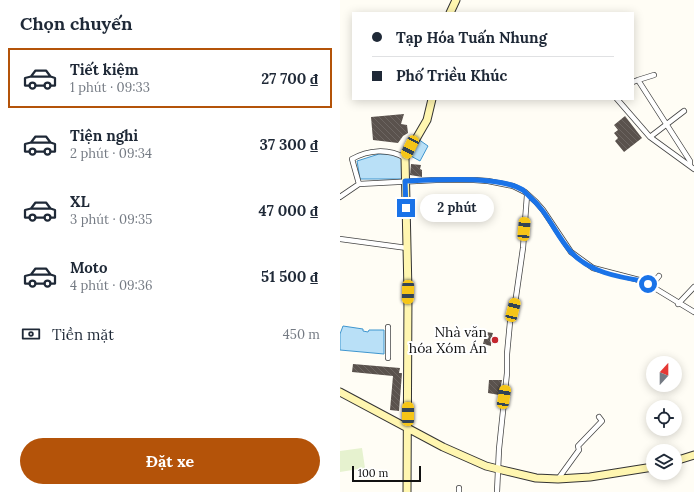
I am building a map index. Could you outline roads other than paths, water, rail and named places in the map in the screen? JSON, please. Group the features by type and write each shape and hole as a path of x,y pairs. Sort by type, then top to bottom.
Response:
{"street":[{"path":"450,12 456,0"},
{"path":"634,82 654,75"},
{"path":"638,80 690,160 692,168"},
{"path":"407,492 408,292 405,158 427,120 432,100"},
{"path":"618,100 650,137 692,168"},
{"path":"650,137 684,111"},
{"path":"359,184 352,159 360,154 369,152 393,152 405,158"},
{"path":"340,197 359,184 405,181 488,181 513,186 522,190 543,210 571,252 592,268 643,281 678,304 694,312"},
{"path":"497,492 510,322 516,297 523,248 527,195"},
{"path":"340,239 407,248"},
{"path":"651,286 659,276"},
{"path":"678,304 694,287"},
{"path":"388,327 388,358"},
{"path":"340,392 444,447 486,466 498,469 536,478 558,479 590,477 646,468"},
{"path":"558,479 579,450 578,446 602,421 599,418"},
{"path":"682,459 694,455"}],"water":[{"path":"418,139 428,146 420,161 409,155"},
{"path":"379,154 391,154 405,158 404,179 360,179 357,161"},
{"path":"343,326 363,329 363,331 368,332 369,330 384,330 384,354 340,350 340,334"}],"place":[{"name":"Nhà văn hóa Xóm Án","path":"495,340"}]}
